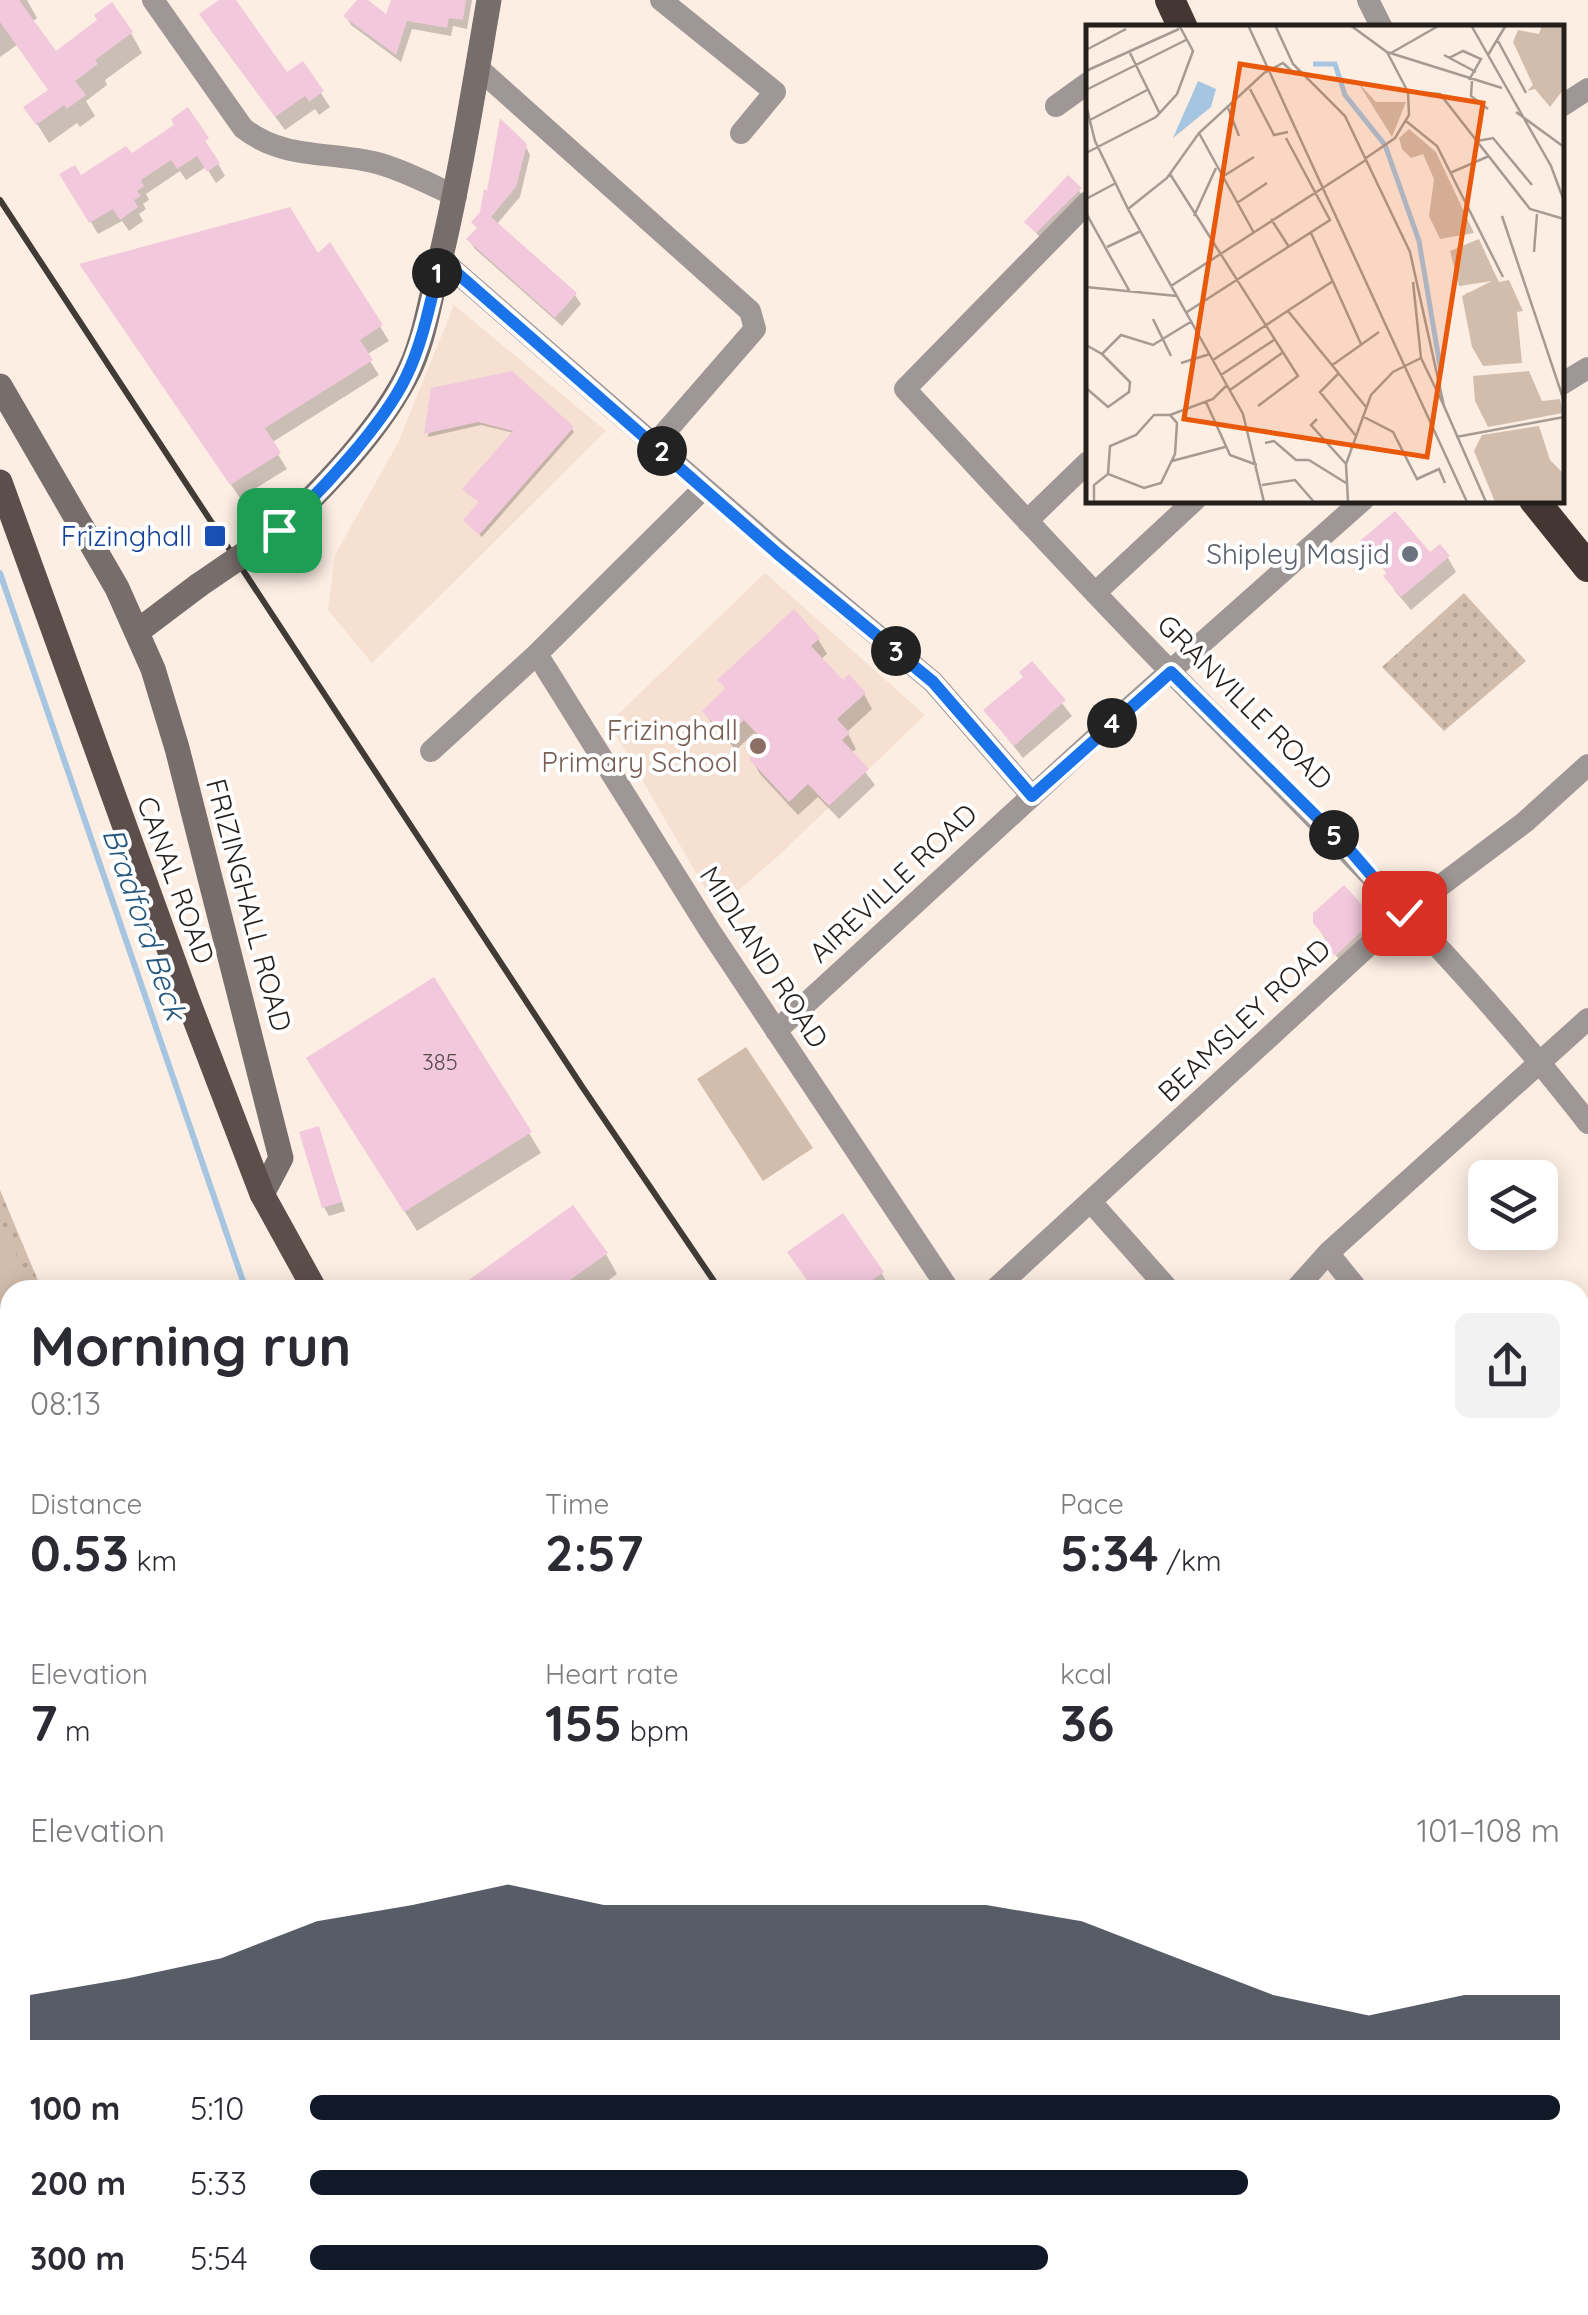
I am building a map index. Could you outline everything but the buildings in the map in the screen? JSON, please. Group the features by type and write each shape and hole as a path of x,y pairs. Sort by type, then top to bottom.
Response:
{"highway":[{"path":"1536,502 1588,567"}],"main road":[{"name":"CANAL ROAD","path":"0,482 262,1194 310,1280"}],"street":[{"path":"154,0 244,128 260,142 288,152 378,163 456,196"},
{"path":"138,630 260,544 304,507 360,442 405,379 422,338 456,196 489,0"},
{"path":"661,0 774,92 741,132"},
{"path":"1368,0 1380,25"},
{"path":"478,67 750,311 755,329 655,444"},
{"path":"1056,106 1086,85"},
{"path":"1563,105 1588,89"},
{"name":"GRANVILLE ROAD","path":"1086,204 905,389 1171,672 1348,848 1539,1060 1588,1122"},
{"path":"441,259 933,682 1032,796"},
{"path":"1563,383 1588,368"},
{"name":"FRIZINGHALL ROAD","path":"0,386 64,493 138,630 177,748 281,1158 262,1194"},
{"path":"1028,521 1086,464"},
{"path":"431,751 537,654 704,488"},
{"path":"1095,592 1194,502"},
{"name":"AIREVILLE ROAD","path":"776,1031 1362,502"},
{"name":"MIDLAND ROAD","path":"537,654 710,932 942,1280"},
{"name":"BEAMSLEY ROAD","path":"1005,1280 1404,913 1525,822 1588,764"},
{"path":"1304,1280 1328,1254 1588,1019"},
{"path":"1091,1202 1160,1280"},
{"path":"1328,1254 1350,1280"}],"shaded area":[{"path":"454,305 606,431 372,663 328,610 335,555 398,443"},
{"name":"Frizinghall Primary School","path":"765,573 925,715 717,909 609,723"},
{"path":"1464,593 1526,661 1444,731 1382,667"},
{"path":"746,1047 813,1148 763,1181 697,1079"},
{"path":"0,1190 38,1280 0,1280"},
{"path":"0,1220 28,1280 0,1280"}],"waterway":[{"name":"Bradford Beck","path":"0,573 243,1280"}],"railway":[{"path":"0,200 713,1280"}],"place":[{"name":"Frizinghall","path":"215,536"},
{"name":"Shipley Masjid","path":"1410,554"},
{"name":"Frizinghall Primary School","path":"758,746"}],"route":[{"path":"279,530 360,442 405,379 422,338 441,259 778,554 933,682 1032,796 1171,672 1348,848 1404,913"}]}
